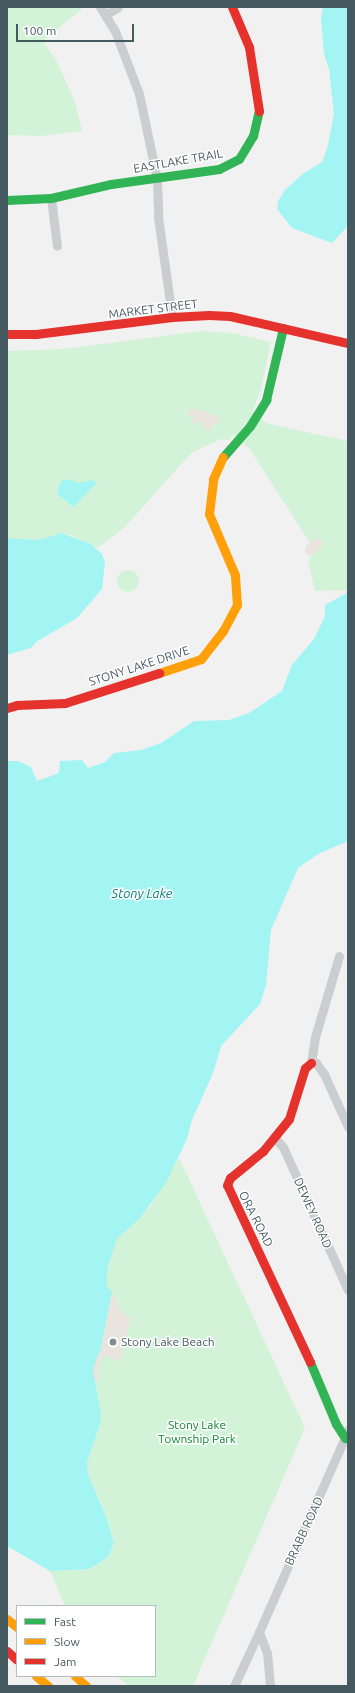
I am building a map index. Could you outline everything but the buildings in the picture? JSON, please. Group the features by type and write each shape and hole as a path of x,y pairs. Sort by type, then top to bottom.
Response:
{"street":[{"path":"118,7 104,10 135,80 156,179 158,217 172,317"},
{"name":"EASTLAKE TRAIL","path":"7,200 51,198 112,184 156,179 225,167 243,155 249,147 258,118 258,92 249,48 232,7"},
{"path":"51,198 57,246"},
{"name":"MARKET STREET","path":"7,334 80,330 172,317 230,316 348,343"},
{"name":"STONY LAKE DRIVE","path":"7,708 17,705 65,703 201,659 223,631 237,605 235,575 209,514 213,479 224,454 250,426 266,400 283,328"},
{"name":"ORA ROAD","path":"338,956 315,1037 311,1063 305,1068 289,1119 274,1137 230,1178 227,1185 302,1344 336,1424 346,1434"},
{"path":"311,1063 316,1063 324,1074 348,1127"},
{"name":"DEWEY ROAD","path":"274,1137 283,1147 348,1290"},
{"name":"BRABB ROAD","path":"234,1686 346,1434"},
{"path":"7,1619 16,1626"},
{"path":"259,1632 267,1653 270,1686"},
{"path":"7,1651 16,1659"},
{"path":"37,1677 48,1686"},
{"path":"70,1686 76,1677 86,1686"}],"green space":[{"path":"7,7 80,7 82,9 43,41 56,60 75,102 82,131 40,136 7,135"},
{"path":"201,331 232,333 271,342 261,389 252,413 269,424 348,441 347,590 315,591 308,561 311,556 310,543 249,448 233,434 229,440 221,439 191,453 126,526 98,548 70,535 61,533 39,540 7,538 7,351 64,349"},
{"path":"128,570 136,573 139,581 136,589 128,592 120,589 117,581 120,573"},
{"name":"Stony Lake Township Park","path":"179,1158 305,1428 193,1686 128,1686 118,1677 156,1677 156,1605 65,1605 50,1571 91,1569 108,1557 114,1543 107,1519 88,1474 87,1462 101,1414 93,1369 107,1270 117,1239 152,1204"}],"sand":[{"path":"196,409 220,417 220,423 213,424 212,429 209,431 201,427 203,421 193,424 191,421 194,416 190,417 187,413 188,410"},
{"path":"317,538 322,541 322,545 315,554 307,555 305,551 307,544"},
{"name":"Stony Lake Beach","path":"112,1292 122,1312 131,1319 120,1361 104,1355 98,1369 98,1381 94,1380 93,1369 101,1348"}],"water":[{"path":"323,7 348,7 348,226 332,243 292,228 277,209 278,201 285,190 304,173 322,162 327,149 334,114 329,69 324,54 321,19"},
{"path":"66,479 79,483 92,480 97,483 73,507 57,494 60,482"},
{"path":"61,533 91,544 102,554 105,562 102,589 77,618 36,642 31,648 7,655 7,538 39,540"},
{"name":"Stony Lake","path":"348,589 348,841 318,854 298,868 271,930 266,985 260,1004 221,1046 213,1073 192,1120 187,1139 166,1183 139,1219 117,1239 107,1270 107,1286 112,1292 101,1348 93,1369 101,1414 100,1424 87,1462 88,1474 107,1519 114,1543 108,1557 90,1569 50,1571 7,1546 7,761 18,761 31,767 37,781 59,773 60,761 82,760 88,768 105,762 114,753 141,750 161,743 194,721 229,720 249,713 282,691 292,665 314,639 325,616 325,605 345,594"}],"traffic: fast":[{"path":"7,200 51,198 111,184 219,169 239,159 253,136 259,111"},
{"path":"223,457 250,426 266,400 283,328"},
{"path":"310,1362 336,1424 345,1438"}],"traffic: slow":[{"path":"159,673 201,659 223,631 237,605 235,575 209,514 213,479 223,457"},
{"path":"7,1619 16,1626"},
{"path":"37,1677 48,1686"},
{"path":"76,1677 86,1686"}],"traffic: jam":[{"path":"232,7 249,47 259,111"},
{"path":"7,334 36,334 172,317 209,315 230,316 348,343"},
{"path":"7,708 17,705 65,703 159,673"},
{"path":"310,1362 227,1185 230,1178 263,1151 289,1119 305,1068 311,1063"},
{"path":"7,1651 16,1659"}],"place":[{"name":"Stony Lake Beach","path":"113,1342"}]}
